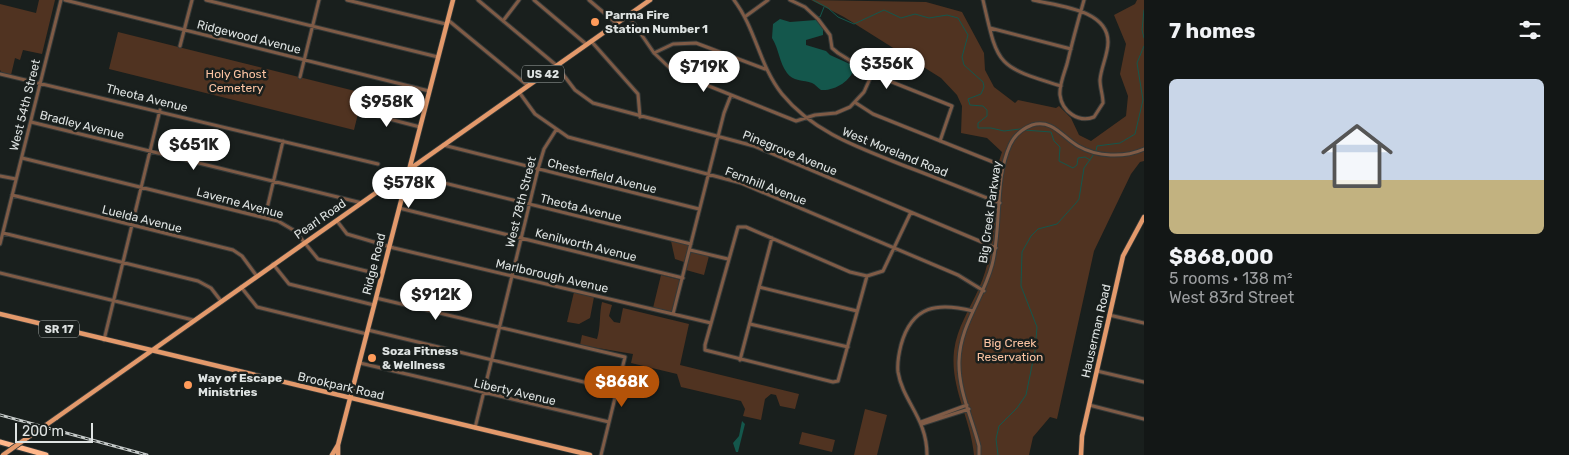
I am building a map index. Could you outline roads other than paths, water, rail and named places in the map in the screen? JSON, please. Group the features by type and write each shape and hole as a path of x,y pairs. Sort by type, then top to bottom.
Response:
{"highway":[{"path":"0,442 46,455"},
{"path":"1,454 9,455"}],"main road":[{"name":"Ridge Road","path":"338,455 338,445 453,0"},
{"name":"Pearl Road","path":"1,454 56,418 647,1"},
{"name":"Hauserman Road","path":"1081,455 1089,405 1123,256 1144,217"},
{"name":"Brookpark Road","path":"0,314 590,455"},
{"name":"Ridge Road","path":"332,455 338,445"}],"street":[{"name":"West 54th Street","path":"0,244 61,0"},
{"name":"Ridgewood Avenue","path":"65,0 429,91"},
{"path":"180,46 192,0"},
{"path":"206,0 438,57"},
{"path":"300,76 319,0"},
{"path":"347,0 447,22 527,85"},
{"name":"Pinegrove Avenue","path":"478,0 556,65 568,83 583,98 602,107 754,146 996,248"},
{"path":"502,20 519,0"},
{"path":"534,0 588,43 638,94 640,117"},
{"path":"589,0 616,23"},
{"name":"West Moreland Road","path":"734,0 746,16 765,69 782,94 808,119 827,133 852,146 1000,203"},
{"path":"746,16 768,0"},
{"path":"790,0 805,7 818,19 830,35 834,50 872,74 952,106 940,141"},
{"path":"982,0 994,47 1002,61 1018,73 1061,86"},
{"path":"1033,0 1080,12 1100,22 1107,36 1108,46 1100,80 1103,103 1094,117 1085,119 1071,114 1062,103 1061,86 1080,12 1084,0"},
{"path":"628,15 654,53 674,72 793,120 800,121 815,115 836,113 856,103 864,92 872,74"},
{"path":"989,28 1071,49"},
{"path":"654,53 673,44 696,43 765,69"},
{"name":"Theota Avenue","path":"0,74 160,110 378,164"},
{"name":"Fernhill Avenue","path":"519,91 535,114 556,130 578,141 741,183 958,275 984,290"},
{"path":"673,314 718,136 731,94"},
{"path":"856,103 873,114 1003,166"},
{"path":"104,340 160,110"},
{"path":"359,111 420,126"},
{"name":"Bradley Avenue","path":"31,122 362,203"},
{"name":"Big Creek Parkway","path":"979,455 979,446 960,380 960,346 966,325 984,290 996,248 1003,166 1010,145 1025,128 1038,124 1048,125 1057,129 1078,146 1101,154 1130,154 1144,149"},
{"name":"West 78th Street","path":"475,428 538,170 544,149 556,130"},
{"path":"265,217 283,141"},
{"name":"Chesterfield Avenue","path":"442,145 699,210"},
{"name":"Laverne Avenue","path":"22,158 265,217 289,226 319,260 382,275"},
{"name":"Theota Avenue","path":"408,171 691,244"},
{"path":"0,176 16,179"},
{"name":"Luelda Avenue","path":"12,195 234,250 242,256 256,276"},
{"name":"Kenilworth Avenue","path":"399,208 682,278"},
{"path":"867,276 838,381 833,382 705,350 738,227 746,227 850,272 867,276 883,272 910,212"},
{"name":"Marlborough Avenue","path":"336,219 347,234 389,246 711,323"},
{"path":"3,233 203,283 211,288 221,300"},
{"path":"740,360 772,238"},
{"path":"690,250 728,259"},
{"path":"273,264 289,284 374,305"},
{"path":"0,273 193,320"},
{"path":"241,287 257,307 617,390"},
{"path":"759,287 857,311"},
{"path":"376,298 625,357 601,455"},
{"path":"927,455 926,437 898,371 899,354 909,325 928,308 952,305 974,311"},
{"path":"1109,315 1144,322"},
{"path":"750,324 848,347"},
{"name":"Liberty Avenue","path":"360,363 609,422"},
{"path":"1097,370 1144,382"},
{"path":"1089,405 1144,419"},
{"path":"921,423 968,407"}],"waterway":[{"path":"813,0 828,8 838,17 854,24 884,10 901,18 915,14 929,18 947,15 958,18 968,35 962,57 964,65 983,82 984,87 981,94 968,99 970,105 983,106 987,110 987,116 978,123 978,128 1004,131 1020,129"},
{"path":"817,16 820,17 824,7"},
{"path":"1144,10 1142,30 1144,38"},
{"path":"1096,151 1097,146 1120,143 1135,134 1143,100 1137,63 1144,46"},
{"path":"1024,130 1051,132 1054,141 1060,147 1059,161 1073,168 1077,165 1078,158 1085,157 1090,160"},
{"path":"998,455 996,439 999,426 1017,408 1026,395 1035,351 1037,327 1021,286 1022,252 1031,236 1038,229 1057,224 1079,199 1084,168 1094,154"}],"railway":[{"path":"0,415 147,455"}],"place":[{"name":"Parma Fire Station Number 1","path":"595,22"},
{"name":"Soza Fitness & Wellness","path":"372,358"},
{"name":"Way of Escape Ministries","path":"188,385"}],"park label":[{"name":"Holy Ghost Cemetery","path":"236,81"},
{"name":"Big Creek Reservation","path":"1010,350"}]}
